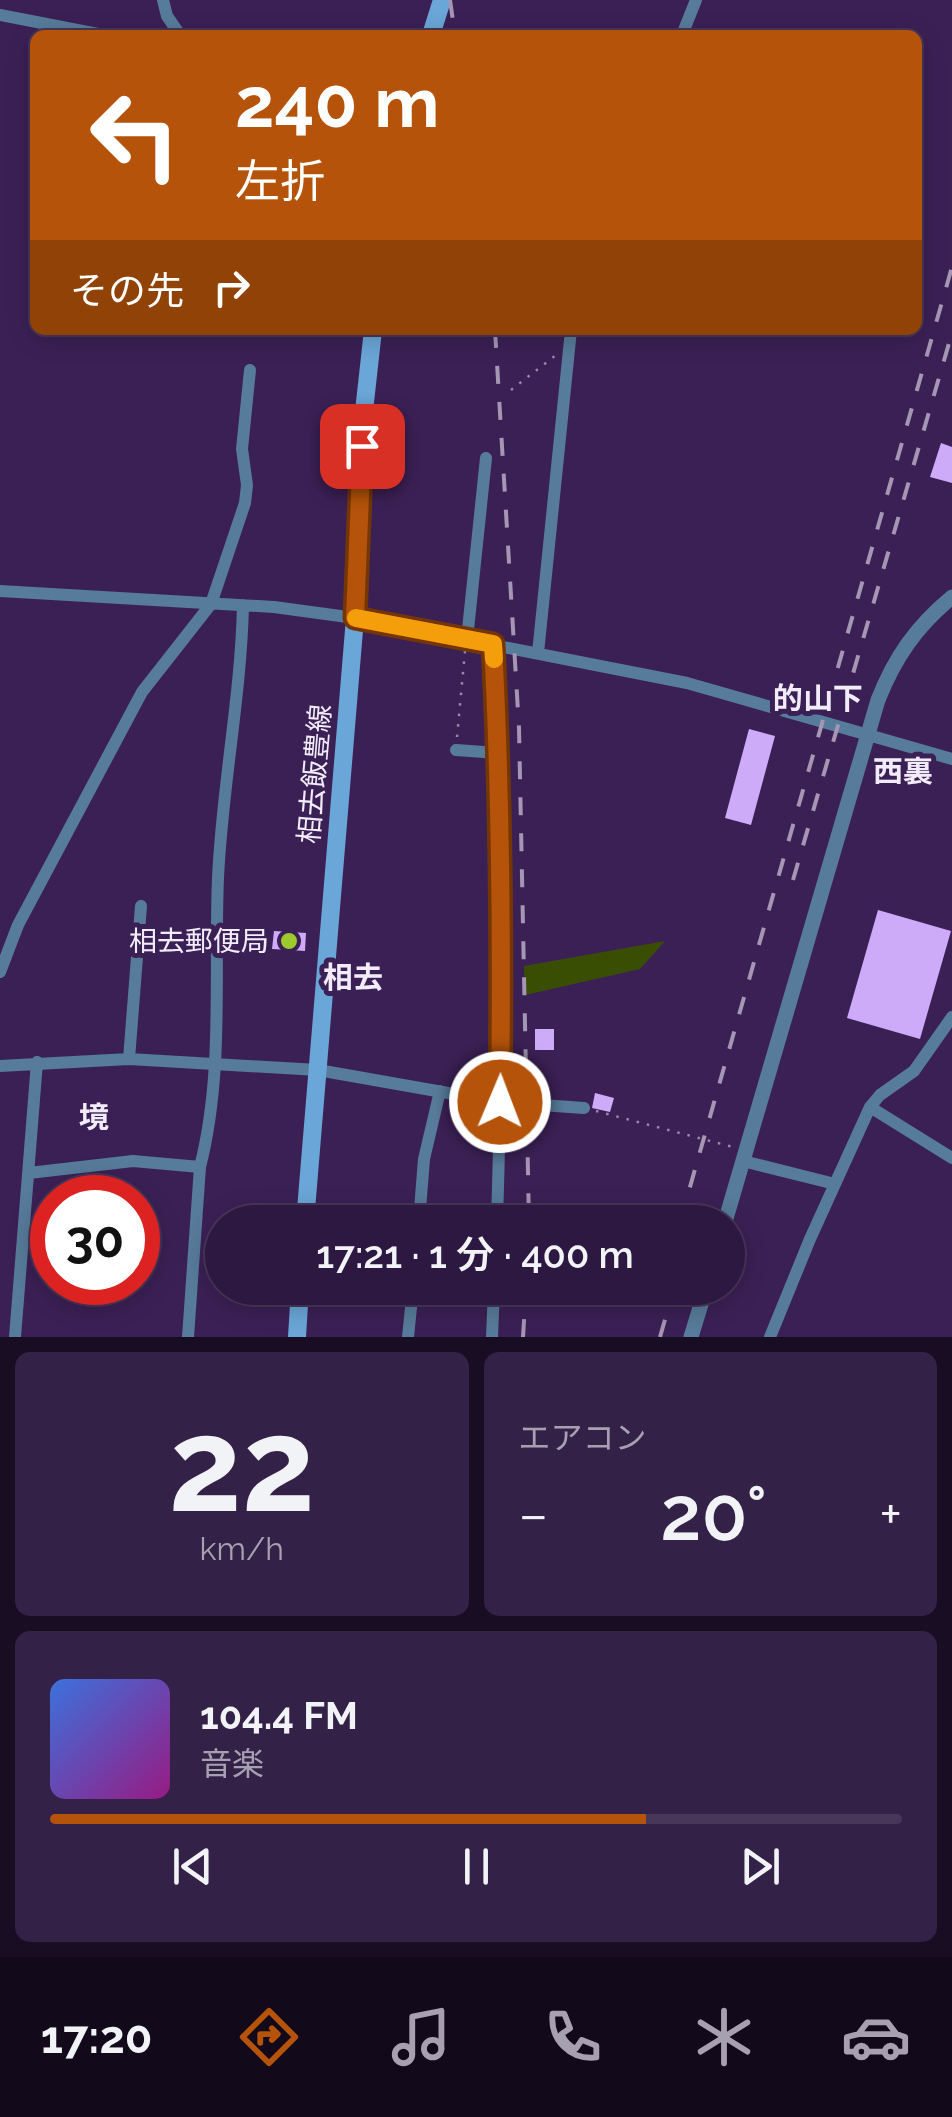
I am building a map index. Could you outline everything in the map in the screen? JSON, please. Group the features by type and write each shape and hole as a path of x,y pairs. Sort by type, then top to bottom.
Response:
{"main road":[{"path":"433,30 442,0"},
{"name":"相去飯豊線","path":"306,1205 355,618 364,411 372,335"},
{"path":"297,1337 299,1305"}],"street":[{"path":"163,0 177,30"},
{"path":"684,30 696,0"},
{"path":"0,15 77,30"},
{"path":"538,653 570,335"},
{"path":"0,972 18,925 142,692 212,604 248,485 242,450 250,370"},
{"path":"467,640 486,458"},
{"path":"0,591 242,605 355,618 750,700 952,758"},
{"path":"730,1205 878,700 890,668 906,642 952,597"},
{"path":"188,1337 200,1167 214,1063 218,876 242,666 242,605"},
{"path":"493,644 502,955 497,1205"},
{"path":"456,750 498,753"},
{"path":"129,1059 142,906"},
{"path":"770,1337 870,1107 914,1071 952,1017"},
{"path":"0,1066 129,1059 318,1070 500,1102 584,1108"},
{"path":"15,1337 37,1062"},
{"path":"420,1205 424,1159 440,1091"},
{"path":"870,1107 952,1158"},
{"path":"28,1173 132,1161 200,1167"},
{"path":"743,1161 835,1184"},
{"path":"408,1337 411,1305"},
{"path":"492,1337 493,1305"},
{"path":"691,1337 701,1305"}],"path":[{"path":"511,390 568,345"},
{"path":"456,750 467,640"}],"green space":[{"path":"665,941 640,969 525,995 524,966"}],"building":[{"path":"941,443 952,447 952,483 930,477"},
{"path":"749,729 775,736 751,825 725,818"},
{"path":"878,910 951,931 920,1039 847,1018"},
{"path":"274,931 306,933 305,951 272,949"},
{"path":"535,1029 554,1029 554,1050 535,1050"},
{"path":"595,1093 614,1098 610,1112 592,1108"}],"railway":[{"path":"450,0 454,30"},
{"path":"685,1205 952,267"},
{"path":"793,880 952,333"},
{"path":"495,335 519,728 529,1205"},
{"path":"523,1337 525,1305"},
{"path":"660,1337 669,1305"}],"slow traffic":[{"path":"356,618 493,644 494,659"}],"place":[{"name":"相去郵便局","path":"289,941"}],"district":[{"name":"的山下","path":"818,698"},
{"name":"西裏","path":"903,771"},
{"name":"相去","path":"353,977"},
{"name":"境","path":"94,1117"}],"route":[{"path":"362,446 355,618 493,644 502,955 500,1102"}]}
